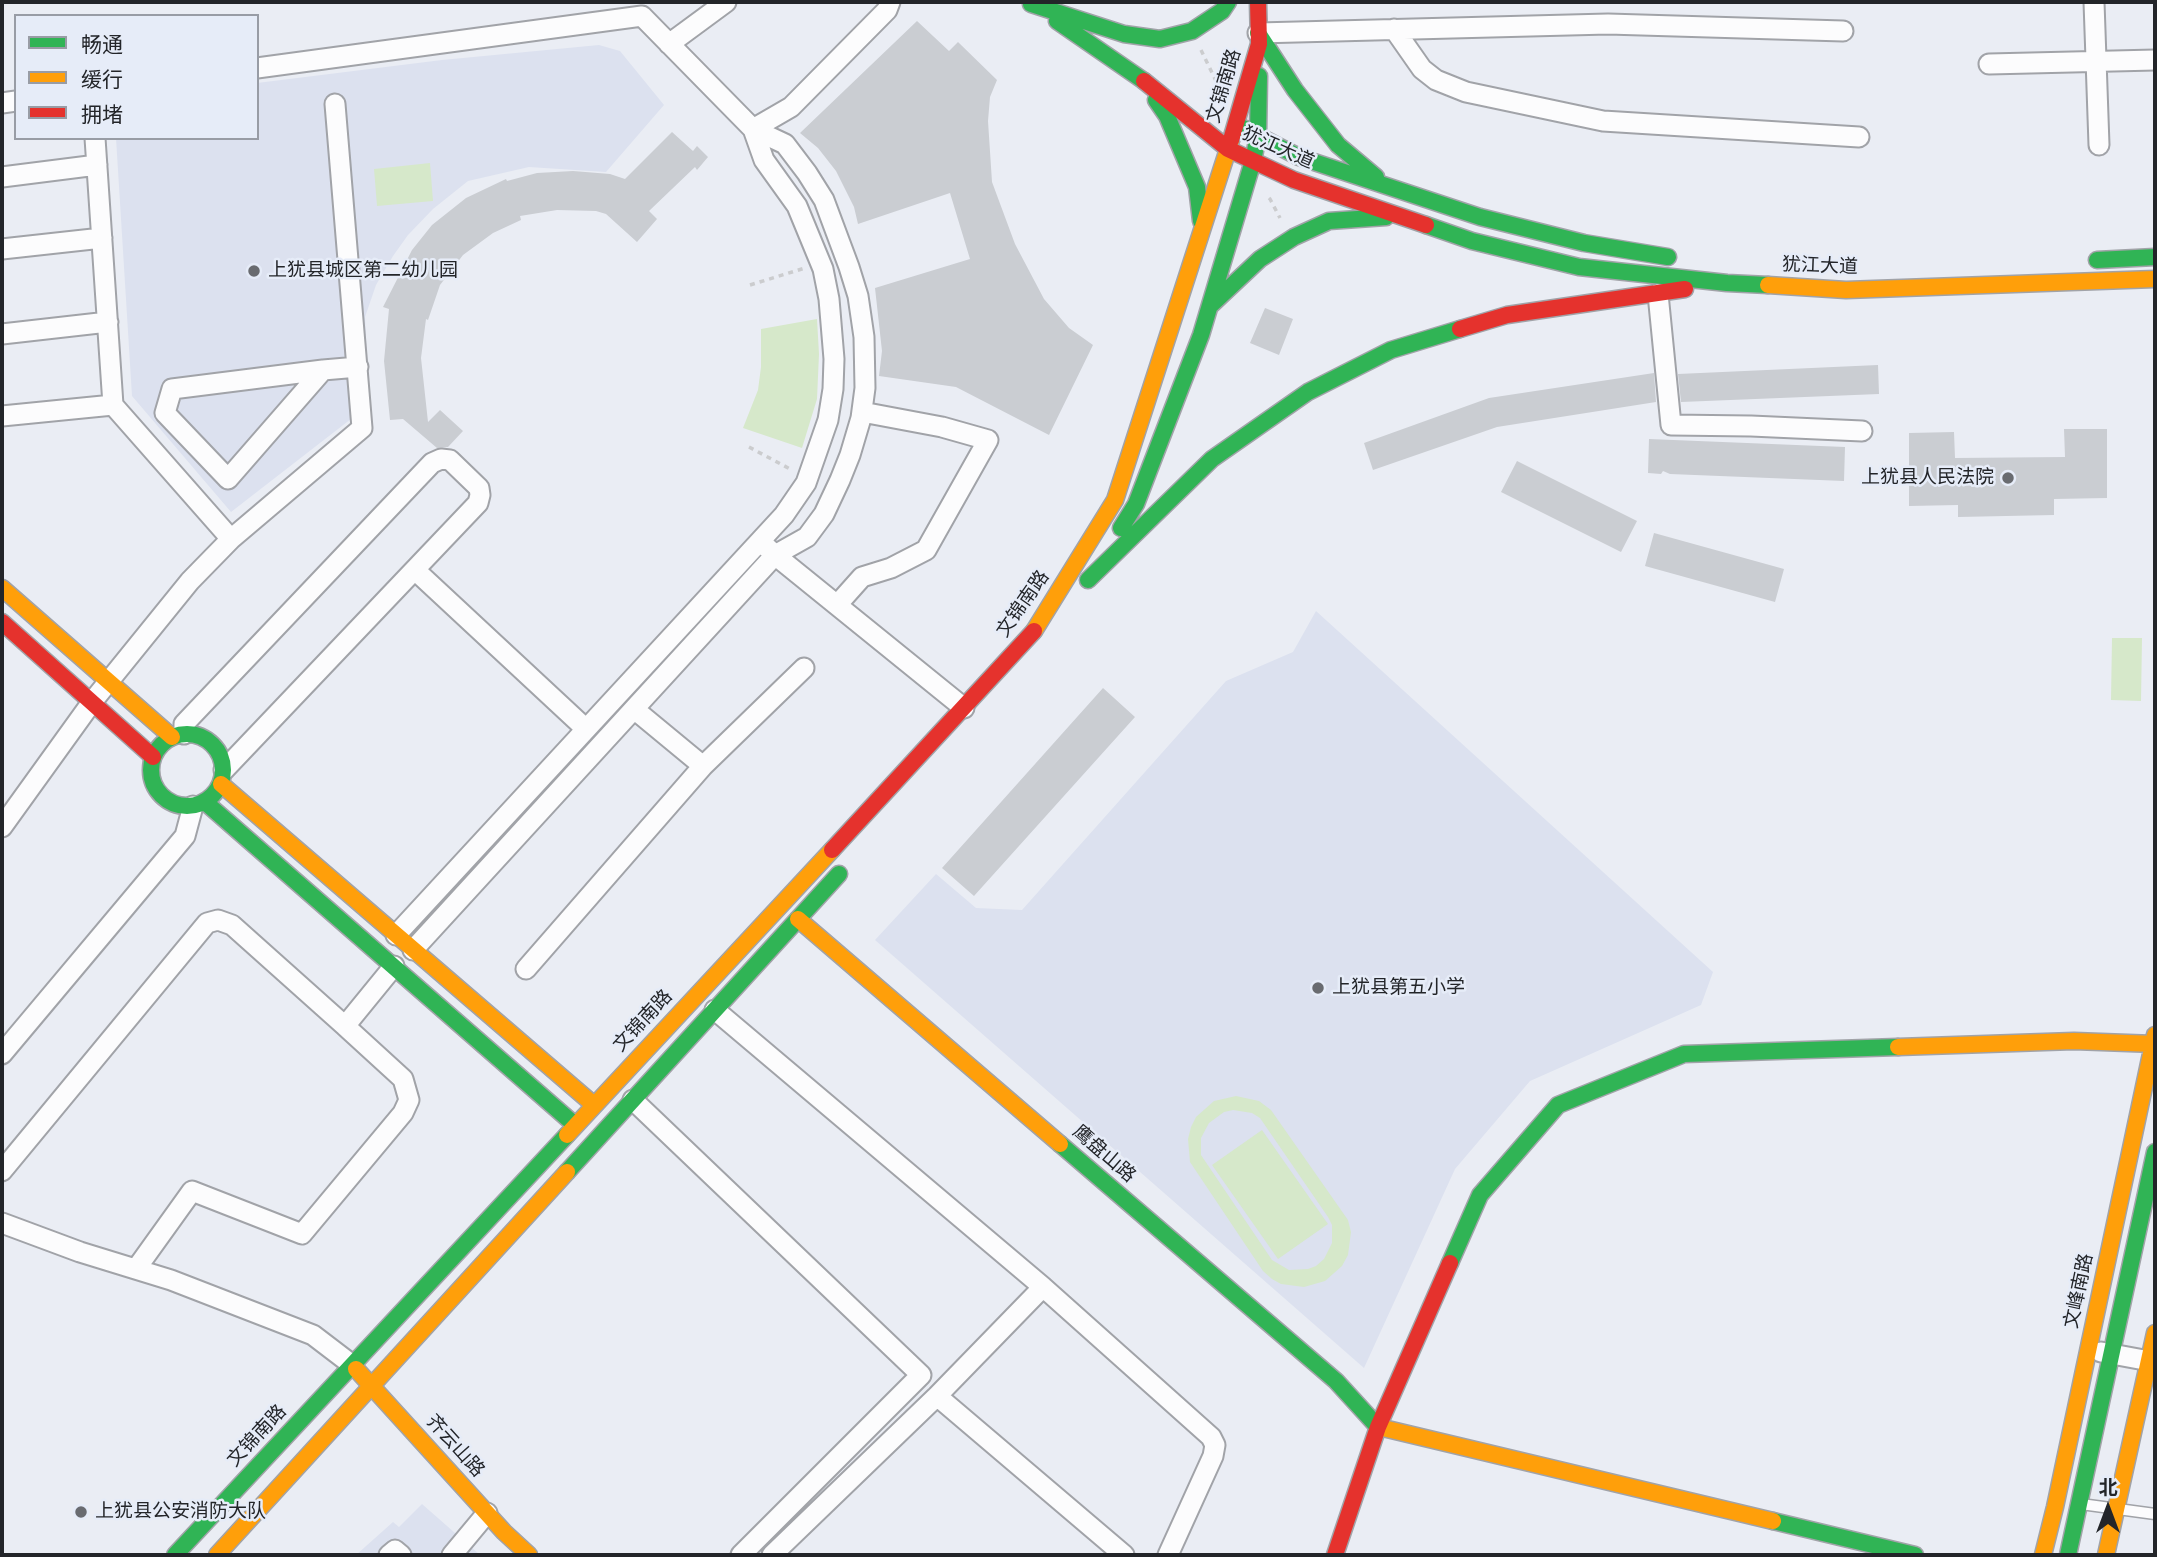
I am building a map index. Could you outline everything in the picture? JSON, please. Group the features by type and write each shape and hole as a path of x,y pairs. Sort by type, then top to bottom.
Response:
{"main road":[{"path":"1030,3 1124,34 1160,39 1192,32 1222,10 1228,2"},
{"path":"1258,2 1259,38 1295,90 1338,145 1388,187"},
{"path":"1030,3 1144,81 1199,106"},
{"name":"文锦南路","path":"175,1555 1030,637 1115,500 1228,149 1228,120 1259,38"},
{"name":"文锦南路","path":"1259,38 1258,135 1253,161 1201,335 1136,504 1084,585 1212,459 1308,392 1379,356 1507,315 1658,294"},
{"path":"1144,81 1167,116 1187,160 1197,187 1202,230"},
{"name":"犹江大道","path":"1144,81 1228,149 1294,180 1472,240 1579,267 1727,283 1846,290 2155,279"},
{"name":"犹江大道","path":"1228,120 1299,158 1480,217 1584,243 1687,260"},
{"path":"1209,307 1260,259 1294,237 1329,221 1402,217"},
{"path":"2129,258 2155,248"},
{"path":"2088,260 2155,257"},
{"path":"2128,280 2155,292"},
{"path":"1658,294 1727,283"},
{"path":"2,588 109,682 178,736"},
{"path":"2,622 153,757"},
{"path":"222,778 199,804 182,806 171,803 161,796 154,786 151,776 153,757 162,744 178,736 197,736 207,741 216,750 222,778 405,942 594,1105"},
{"path":"199,804 390,963 575,1125"},
{"path":"217,1555 850,861"},
{"name":"鹰盘山路","path":"798,919 1336,1381 1378,1427"},
{"path":"390,963 405,942"},
{"path":"1335,1555 1378,1427 1480,1195 1558,1105 1684,1054 2074,1041 2155,1041"},
{"name":"文峰南路","path":"2043,1555 2155,1041"},
{"path":"2068,1555 2155,1152"},
{"path":"2106,1555 2152,1362 2155,1333"},
{"name":"齐云山路","path":"351,1364 529,1555"},
{"path":"1378,1427 1915,1555"}],"street":[{"path":"669,44 726,2"},
{"path":"753,130 791,107 849,51 887,10 890,2"},
{"path":"2094,2 2099,145"},
{"path":"259,68 645,9 669,44 753,130 785,144 816,186 836,229 858,296 864,337 863,406 841,480 824,514 807,537 775,555 634,709 405,942"},
{"path":"1259,38 1394,29 1608,24 1843,31"},
{"path":"1394,29 1422,69 1436,80 1466,92 1603,121 1859,137"},
{"path":"1989,64 2155,60"},
{"path":"2,827 92,702 190,581 231,539 362,428 335,104"},
{"path":"405,942 586,729 784,515 809,473 828,420 832,397 832,324 821,263 792,199 764,160 753,130"},
{"path":"95,140 113,405 231,539"},
{"path":"2,177 97,165"},
{"path":"792,199 816,186"},
{"path":"2,249 102,238"},
{"path":"1658,294 1671,425 1862,431"},
{"path":"2,334 107,322"},
{"path":"323,370 229,479 164,413 172,389 323,370 358,368"},
{"path":"832,397 988,440 926,550 891,568 862,577 837,605"},
{"path":"2,416 113,405"},
{"path":"178,736 184,724 432,463 441,459 450,460 479,488 478,503 222,778"},
{"path":"809,473 841,480"},
{"path":"760,541 964,708"},
{"path":"415,570 586,729"},
{"path":"526,969 703,766 804,668"},
{"path":"634,709 703,766"},
{"path":"2,1054 185,836 199,804"},
{"path":"2,1171 207,923 218,920 232,925 403,1079 409,1100 403,1113 303,1234 192,1191 136,1269"},
{"path":"345,1026 390,963"},
{"path":"715,1010 1043,1287 1212,1437 1215,1445 1213,1456 1168,1555"},
{"path":"634,1100 921,1375 741,1555"},
{"path":"2,1223 80,1252 171,1280 313,1335 351,1364"},
{"path":"772,1555 937,1396 1043,1287"},
{"path":"2088,1349 2152,1362"},
{"path":"937,1396 1124,1555"},
{"path":"452,1555 487,1513"},
{"path":"389,1555 395,1550 401,1555"}],"lane":[{"path":"2056,1500 2155,1514"}],"path":[{"path":"1197,42 1218,85"},
{"path":"1218,85 1229,83"},
{"path":"1213,96 1218,85"},
{"path":"1259,197 1270,198 1283,225"},
{"path":"750,285 821,263"},
{"path":"749,447 809,473"}],"shaded area":[{"name":"上犹县城区第二幼儿园","path":"599,45 620,51 664,105 606,172 529,167 468,181 433,209 408,235 393,256 376,285 365,317 369,405 231,512 132,396 116,140 259,140 259,83 442,60"},
{"name":"上犹县第五小学","path":"1316,611 1713,972 1701,1005 1530,1081 1455,1169 1364,1368 875,940 936,874 976,908 1022,910 1226,681 1293,652"},
{"path":"422,1504 480,1555 356,1555 393,1522 399,1527"}],"green space":[{"path":"430,163 433,201 377,206 374,169"},
{"path":"817,319 817,399 802,448 743,428 758,390 761,329"},
{"path":"2112,638 2142,638 2141,701 2111,700"},
{"path":"1236,1096 1259,1101 1271,1110 1348,1220 1351,1232 1348,1255 1342,1266 1325,1281 1304,1287 1281,1284 1272,1279 1263,1271 1190,1162 1188,1139 1191,1127 1196,1117 1214,1101","holes":["1233,1110 1252,1113 1260,1118 1332,1225 1332,1243 1324,1259 1316,1266 1289,1270 1272,1260 1201,1155 1201,1138 1209,1123 1224,1112"]},
{"path":"1262,1130 1328,1224 1278,1259 1212,1165"}],"building":[{"path":"917,21 949,51 958,42 997,80 990,97 988,121 992,182 1015,244 1044,299 1069,328 1093,345 1049,435 956,387 879,376 882,351 875,288 970,259 950,193 858,224 854,207 836,171 818,148 800,133"},
{"path":"672,132 693,151 697,146 708,157 697,170 695,167 649,211 657,219 637,242 606,214 596,211 557,210 520,216 521,220 493,233 463,255 440,285 428,320 426,319 421,358 428,422 440,410 463,431 448,447 437,448 403,419 390,420 384,361 389,309 383,307 412,250 432,225 466,198 506,179 507,181 537,173 573,171 610,174 625,179"},
{"path":"1265,308 1293,319 1279,355 1250,343"},
{"path":"1878,365 1879,394 1681,402 1678,374"},
{"path":"1654,373 1656,402 1497,427 1373,470 1364,443 1489,398"},
{"name":"上犹县人民法院","path":"2064,429 2107,429 2107,498 2054,499 2054,515 1958,517 1958,505 1909,506 1909,433 1954,432 1955,458 2065,457"},
{"path":"1649,439 1845,447 1844,481 1670,474 1663,471 1661,474 1648,473"},
{"path":"1517,461 1637,521 1621,552 1501,492"},
{"path":"1654,533 1784,569 1775,602 1645,566"},
{"path":"1103,688 1135,717 974,896 942,868"}],"traffic: fast":[{"path":"1031,4 1124,34 1160,39 1192,31 1222,11 1228,2"},
{"path":"1057,21 1144,81"},
{"path":"1258,33 1295,90 1338,145 1376,177"},
{"path":"1121,528 1136,504 1201,335 1253,161 1258,136 1259,76"},
{"path":"1156,100 1167,116 1197,187 1201,221"},
{"path":"1241,127 1299,157 1480,217 1584,243 1668,257"},
{"path":"1210,306 1260,259 1294,237 1329,221 1386,217"},
{"path":"1426,225 1472,241 1579,267 1768,285"},
{"path":"2097,260 2155,257"},
{"path":"1088,580 1212,459 1308,392 1391,350 1460,329"},
{"path":"187,734 207,740 217,750 223,770 217,790 207,800 187,806 167,800 157,790 151,770 157,750 167,740 187,734"},
{"path":"205,802 575,1125"},
{"path":"567,1172 839,874"},
{"path":"1450,1263 1480,1195 1558,1105 1684,1054 1898,1047"},
{"path":"175,1555 567,1135"},
{"path":"1060,1144 1336,1381 1378,1427 1383,1428"},
{"path":"2068,1555 2155,1152"},
{"path":"1773,1521 1915,1555"}],"traffic: slow":[{"path":"1034,631 1115,500 1231,140"},
{"path":"1768,285 1846,290 2155,279"},
{"path":"2,588 172,737"},
{"path":"221,784 594,1105"},
{"path":"567,1135 832,850"},
{"path":"798,919 1060,1144"},
{"path":"2043,1555 2155,1035"},
{"path":"1898,1047 2074,1041 2155,1044"},
{"path":"217,1555 567,1172"},
{"path":"2106,1555 2155,1333"},
{"path":"356,1369 504,1532 529,1555"},
{"path":"1383,1428 1773,1521"}],"traffic: jam":[{"path":"1258,2 1259,44"},
{"path":"1231,140 1259,44"},
{"path":"1144,81 1228,149 1294,180 1426,225"},
{"path":"1460,329 1507,315 1685,289"},
{"path":"2,622 153,757"},
{"path":"832,850 1034,631"},
{"path":"1335,1555 1378,1427 1450,1263"}],"place":[{"name":"上犹县城区第二幼儿园","path":"254,271"},
{"name":"上犹县人民法院","path":"2008,478"},
{"name":"上犹县第五小学","path":"1318,988"},
{"name":"上犹县公安消防大队","path":"81,1512"}]}
